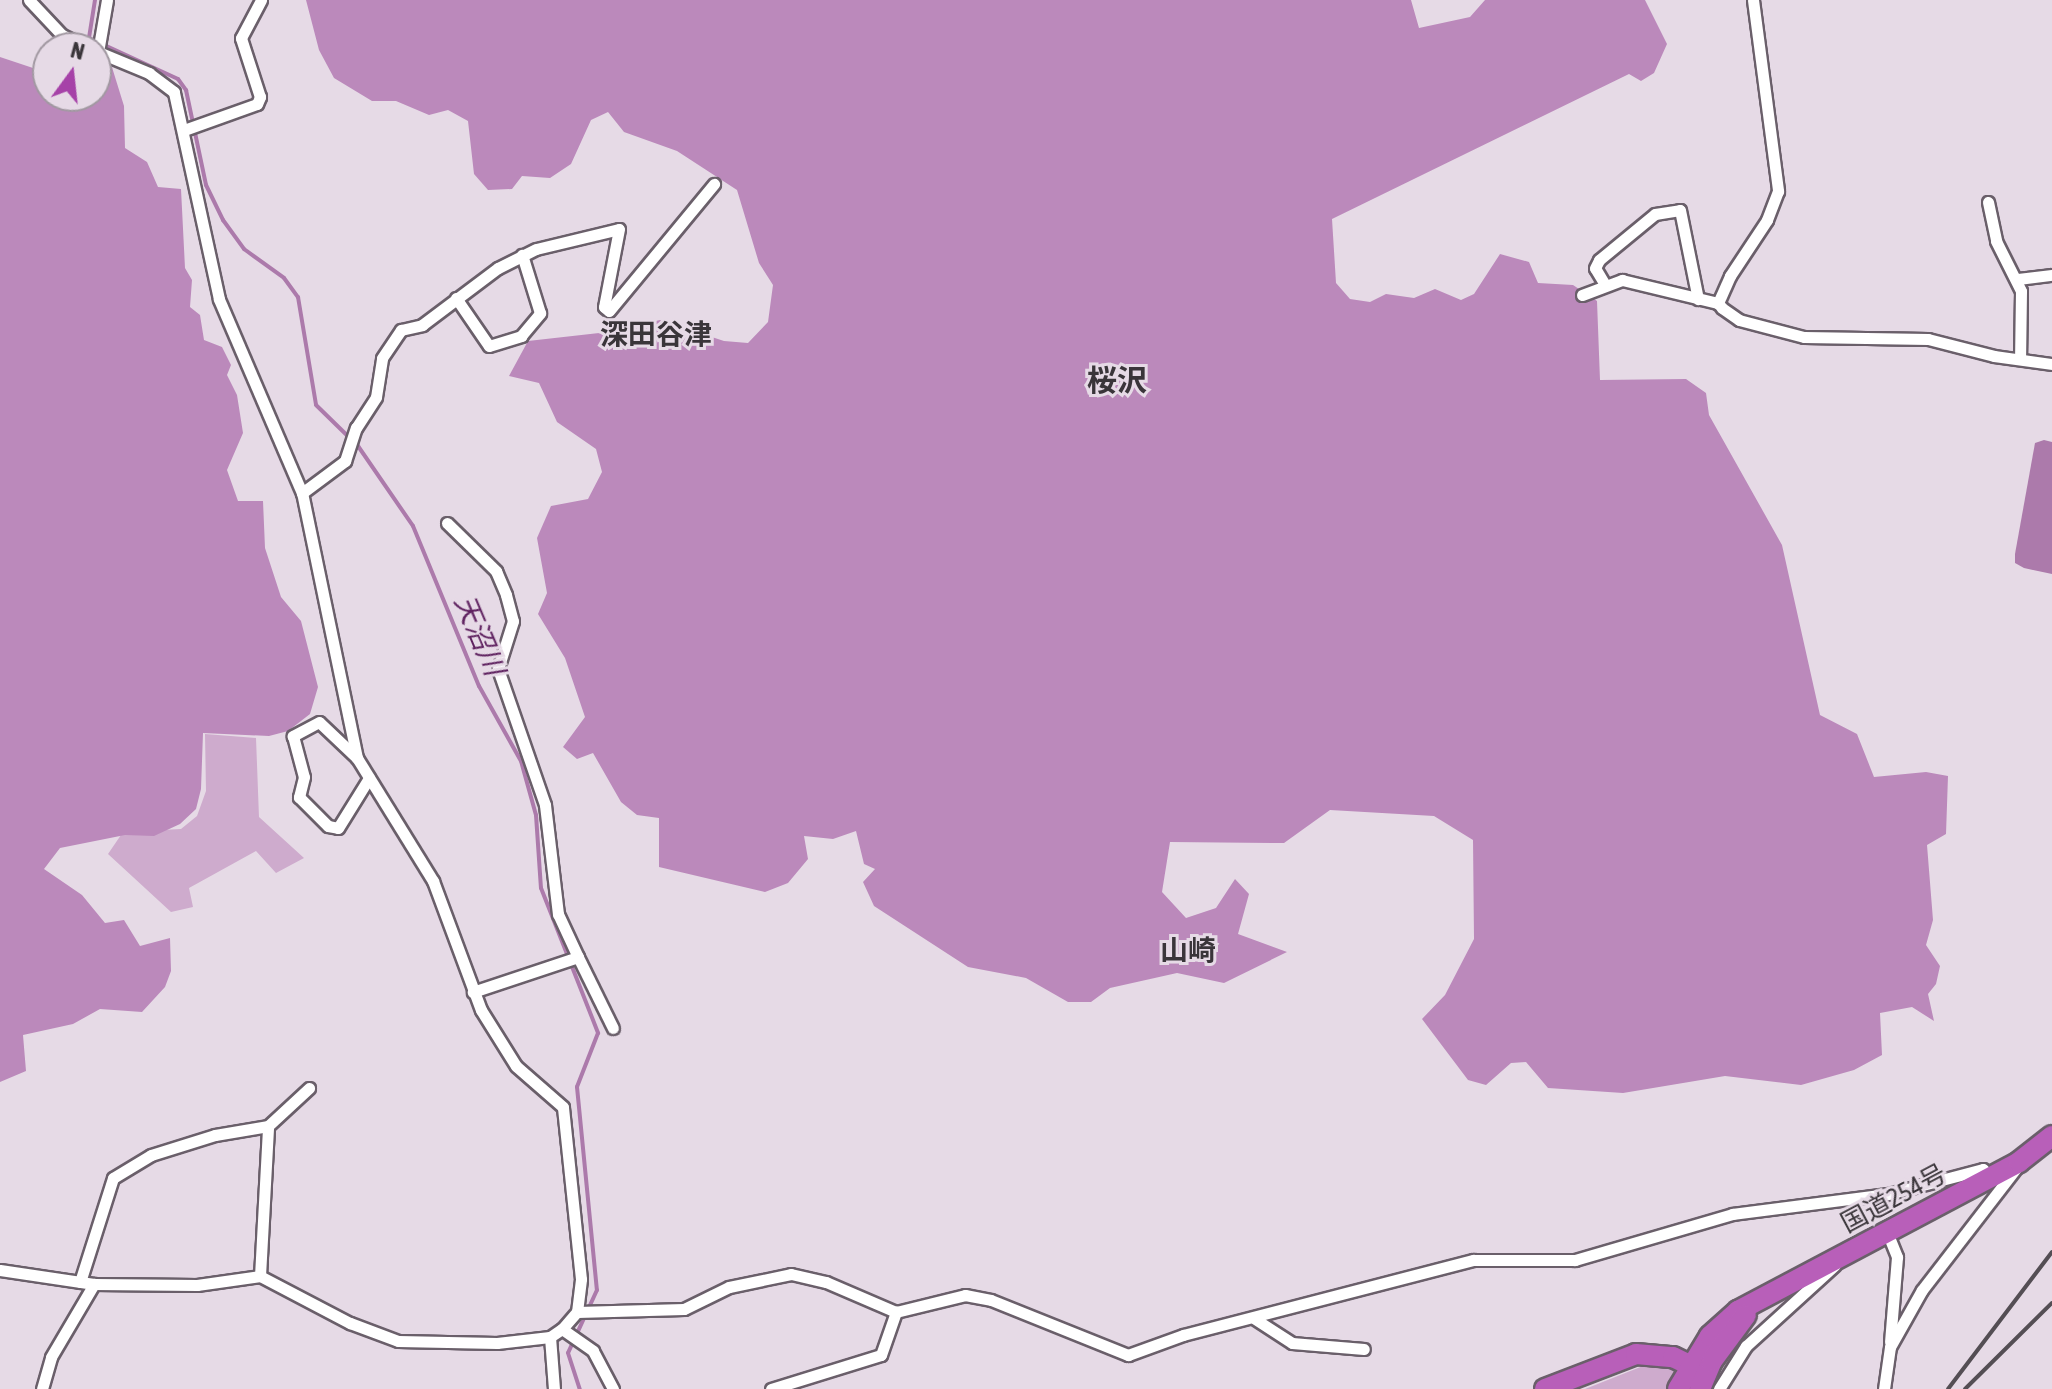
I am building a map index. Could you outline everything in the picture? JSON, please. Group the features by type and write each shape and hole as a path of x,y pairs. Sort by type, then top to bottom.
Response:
{"highway":[{"name":"国道254号","path":"1678,1389 1698,1375 1726,1320 2019,1162 2052,1136"},
{"path":"1545,1389 1636,1354 1654,1352 1698,1375"}],"street":[{"path":"29,0 59,32"},
{"path":"99,32 107,0"},
{"path":"184,130 257,104 260,97 241,38 261,0"},
{"path":"1718,303 1778,191 1757,1"},
{"path":"112,59 160,79 174,92 219,299 302,493 357,758"},
{"path":"302,493 345,461 356,428 376,397 382,358 401,330 422,325 456,298 522,255 619,229 604,307 609,311 714,184"},
{"path":"1988,202 1996,241 2018,279 2020,359"},
{"path":"1604,283 1595,268 1599,260 1655,214 1680,210 1698,299"},
{"path":"456,298 489,346 521,336 540,313 522,255"},
{"path":"2018,279 2052,275"},
{"path":"1582,295 1604,283 1638,282 1718,303 1739,320 1804,337 1850,342 1928,339 2052,364"},
{"path":"447,523 496,571 506,595 513,621 498,669 545,805 558,914 613,1028"},
{"path":"0,1270 94,1284 197,1285 260,1276 350,1323 398,1341 497,1343 550,1337 577,1312 581,1279 563,1107 516,1066 473,992 433,881 357,758 319,722 293,736 304,777 299,797 328,826 338,828 369,778"},
{"path":"473,992 578,957"},
{"path":"80,1282 113,1178 151,1155 215,1135 268,1126 309,1088"},
{"path":"260,1276 268,1126"},
{"path":"1890,1347 1922,1290 2019,1162"},
{"path":"577,1312 684,1309 729,1287 791,1274 826,1282 896,1312 965,1295 991,1300 1128,1355 1183,1335 1255,1319 1473,1260 1575,1260 1732,1214 1888,1194 1983,1169 1990,1178"},
{"path":"1884,1389 1897,1257 1887,1232"},
{"path":"1719,1389 1746,1346 1815,1288 1843,1256"},
{"path":"42,1389 51,1357 94,1284"},
{"path":"771,1389 881,1355 896,1312"},
{"path":"1255,1319 1292,1343 1364,1349"},
{"path":"562,1329 593,1351 613,1389"},
{"path":"550,1337 554,1389"}],"shaded area":[{"path":"306,0 1411,0 1419,28 1470,17 1485,0 1645,0 1667,44 1654,73 1641,81 1629,74 1332,219 1336,283 1350,299 1370,302 1386,294 1414,298 1435,289 1461,300 1474,294 1500,254 1529,262 1538,283 1573,285 1597,301 1600,380 1686,379 1706,393 1709,415 1782,545 1820,715 1857,734 1874,777 1926,772 1948,776 1946,834 1927,845 1933,920 1926,945 1940,966 1936,984 1928,994 1934,1021 1912,1007 1880,1013 1882,1055 1854,1070 1801,1085 1725,1076 1623,1093 1548,1088 1526,1062 1511,1063 1486,1085 1468,1080 1422,1019 1445,995 1474,939 1473,840 1434,816 1330,810 1284,843 1170,842 1162,892 1186,918 1216,908 1235,879 1249,894 1238,934 1287,952 1224,983 1177,973 1110,988 1091,1002 1068,1002 1026,978 968,967 874,906 863,882 875,869 864,864 856,831 833,839 804,836 808,859 788,883 765,892 659,867 659,818 637,815 621,802 593,753 577,759 563,747 585,717 565,658 538,614 547,593 537,538 551,506 588,499 602,472 596,449 557,422 539,383 509,376 528,341 608,332 660,320 724,341 748,343 768,322 773,285 759,263 737,190 677,151 624,132 608,112 591,120 571,164 550,178 522,176 512,189 488,190 474,174 468,121 448,110 429,115 396,101 372,101 334,78 319,50"},
{"path":"0,57 32,68 32,112 112,112 112,67 124,106 125,148 147,162 158,187 181,189 185,268 192,280 190,307 200,315 204,340 222,347 231,365 227,375 237,395 243,433 227,470 238,501 263,501 265,548 281,597 301,621 318,687 310,714 288,731 269,736 203,733 201,789 196,809 180,824 154,836 125,835 60,848 44,869 82,895 105,923 124,920 140,946 170,938 171,971 165,987 142,1012 100,1009 73,1024 23,1035 26,1071 0,1082"},
{"path":"2044,440 2052,442 2052,574 2015,563 2035,443"},
{"path":"205,734 256,738 259,817 304,858 276,873 256,851 189,888 193,907 171,912 108,854 123,832 181,829 197,816 206,791"},
{"path":"1648,1364 1680,1369 1673,1389 1585,1389"}],"waterway":[{"name":"天沼川","path":"95,0 89,38 178,79 186,90 206,185 223,220 244,249 284,278 298,297 316,405 358,446 413,526 479,686 521,761 536,815 541,888 598,1033 577,1087 597,1290 568,1353 580,1389"}],"railway":[{"path":"1948,1389 2052,1252"},
{"path":"1965,1389 2052,1303"}],"district":[{"name":"深田谷津","path":"656,334"},
{"name":"桜沢","path":"1117,380"},
{"name":"山崎","path":"1188,950"}]}
